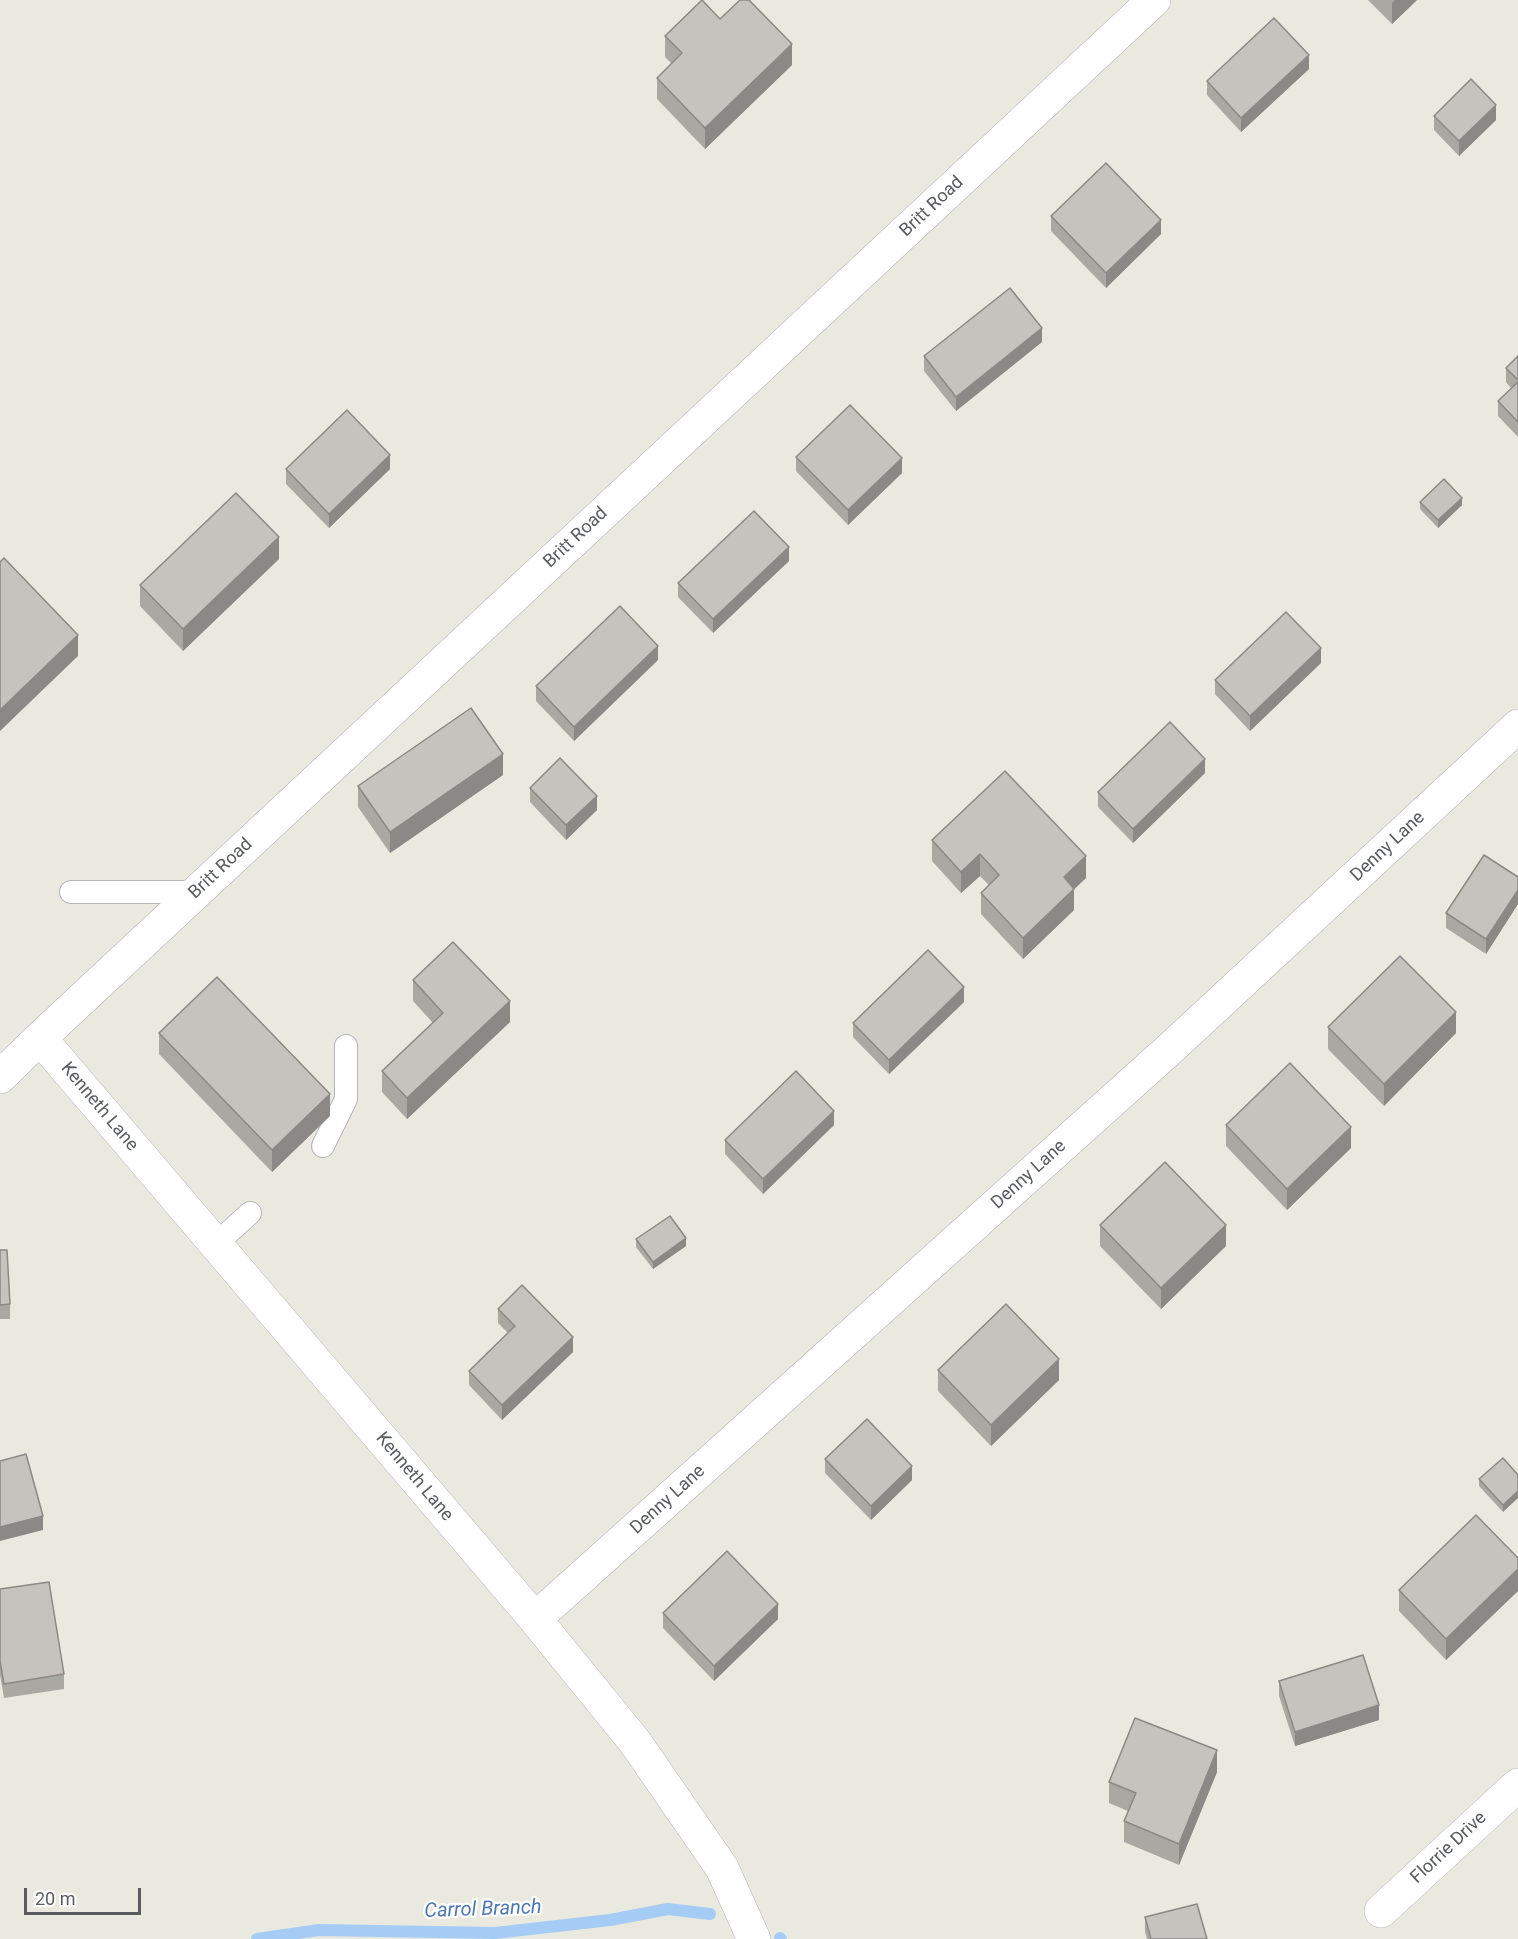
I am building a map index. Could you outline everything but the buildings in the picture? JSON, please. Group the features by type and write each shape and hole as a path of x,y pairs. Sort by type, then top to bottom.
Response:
{"street":[{"name":"Britt Road","path":"0,1077 1154,0"},
{"name":"Denny Lane","path":"536,1619 1172,1047 1518,726"},
{"name":"Kenneth Lane","path":"40,1038 536,1619 635,1742 722,1868 754,1939"},
{"name":"Florrie Drive","path":"1381,1911 1518,1785"}],"lane":[{"path":"71,892 196,892"},
{"path":"323,1146 346,1099 346,1046"},
{"path":"216,1245 250,1213"}],"waterway":[{"name":"Carrol Branch","path":"257,1939 319,1930 495,1933 610,1920 668,1909 710,1914"}]}
